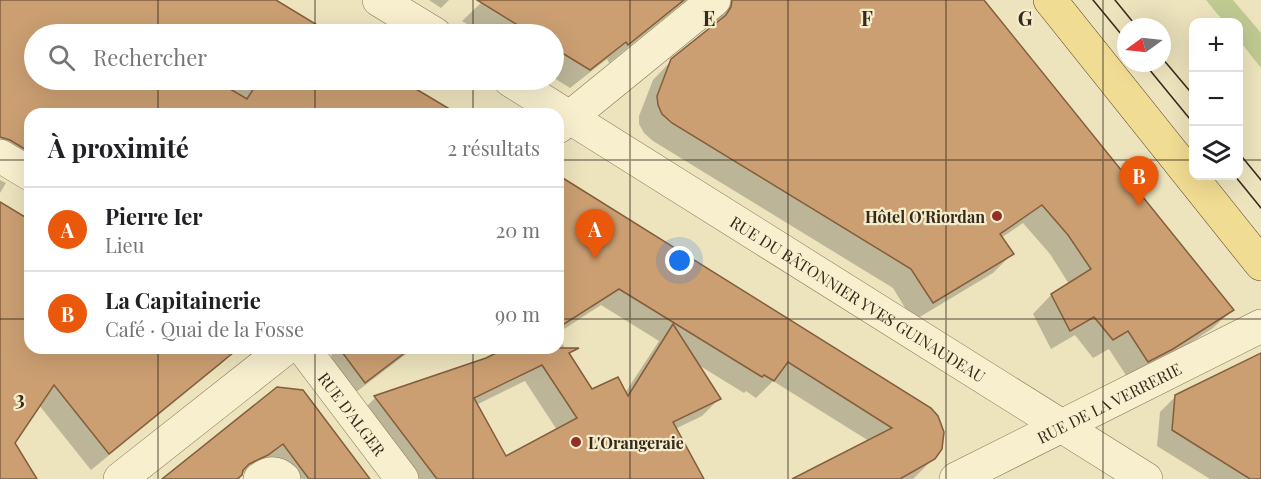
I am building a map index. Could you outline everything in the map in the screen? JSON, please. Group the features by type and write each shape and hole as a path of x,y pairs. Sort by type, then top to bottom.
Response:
{"main road":[{"path":"1050,0 1261,264"}],"street":[{"path":"379,0 419,24"},
{"path":"565,122 714,0"},
{"name":"RUE DU BÂTONNIER YVES GUINAUDEAU","path":"523,90 547,108"},
{"name":"RUE DU BÂTONNIER YVES GUINAUDEAU","path":"565,122 1146,479"},
{"path":"0,156 24,170"},
{"name":"RUE DE LA VERRERIE","path":"956,479 1261,326"},
{"path":"120,479 278,354"},
{"name":"RUE D'ALGER","path":"308,354 402,479"},
{"path":"260,479 273,473 284,479"}],"green space":[{"path":"1206,0 1233,0 1261,33 1261,68 1243,45 1243,18 1221,18"}],"building":[{"path":"0,0 276,0 316,24 24,24 24,90 232,90 247,99 253,90 418,90 448,108 24,108 24,149 0,137"},
{"path":"477,0 684,0 628,45 626,42 590,70 564,54 564,24 516,24"},
{"path":"732,0 984,0 1234,310 1173,349 1148,362 1128,331 1113,340 1094,317 1070,331 1051,294 1091,269 1068,235 1042,205 1000,234 1014,254 933,303 911,269 672,123 662,114 657,96 671,59 726,15"},
{"path":"564,179 931,408 938,416 944,432 942,449 935,459 900,479 792,479 892,428 788,362 774,381 764,375 762,377 619,289 564,324"},
{"path":"0,202 24,216 24,354 232,354 109,454 54,385 15,443 37,479 0,479"},
{"path":"673,324 721,399 673,422 704,479 437,479 374,396 494,354 564,354 564,348 579,348 569,353 592,389 618,377 628,396","holes":["542,365 577,418 506,456 474,398"]},
{"path":"1261,353 1261,479 1250,479 1172,430 1175,395"},
{"path":"343,354 403,354 365,383"},
{"path":"277,387 303,390 370,479 309,479 283,444 268,455 249,464 237,479 162,479"}],"tram line":[{"path":"1093,0 1117,29"},
{"path":"1115,0 1130,18"},
{"path":"1171,69 1189,90"},
{"path":"1151,72 1189,118"},
{"path":"1243,158 1261,180"},
{"path":"1238,180 1261,208"}],"place":[{"name":"La Capitainerie","path":"1139,206"},
{"name":"Hôtel O'Riordan","path":"997,216"},
{"name":"Pierre Ier","path":"595,259"},
{"name":"L'Orangeraie","path":"576,442"}]}
